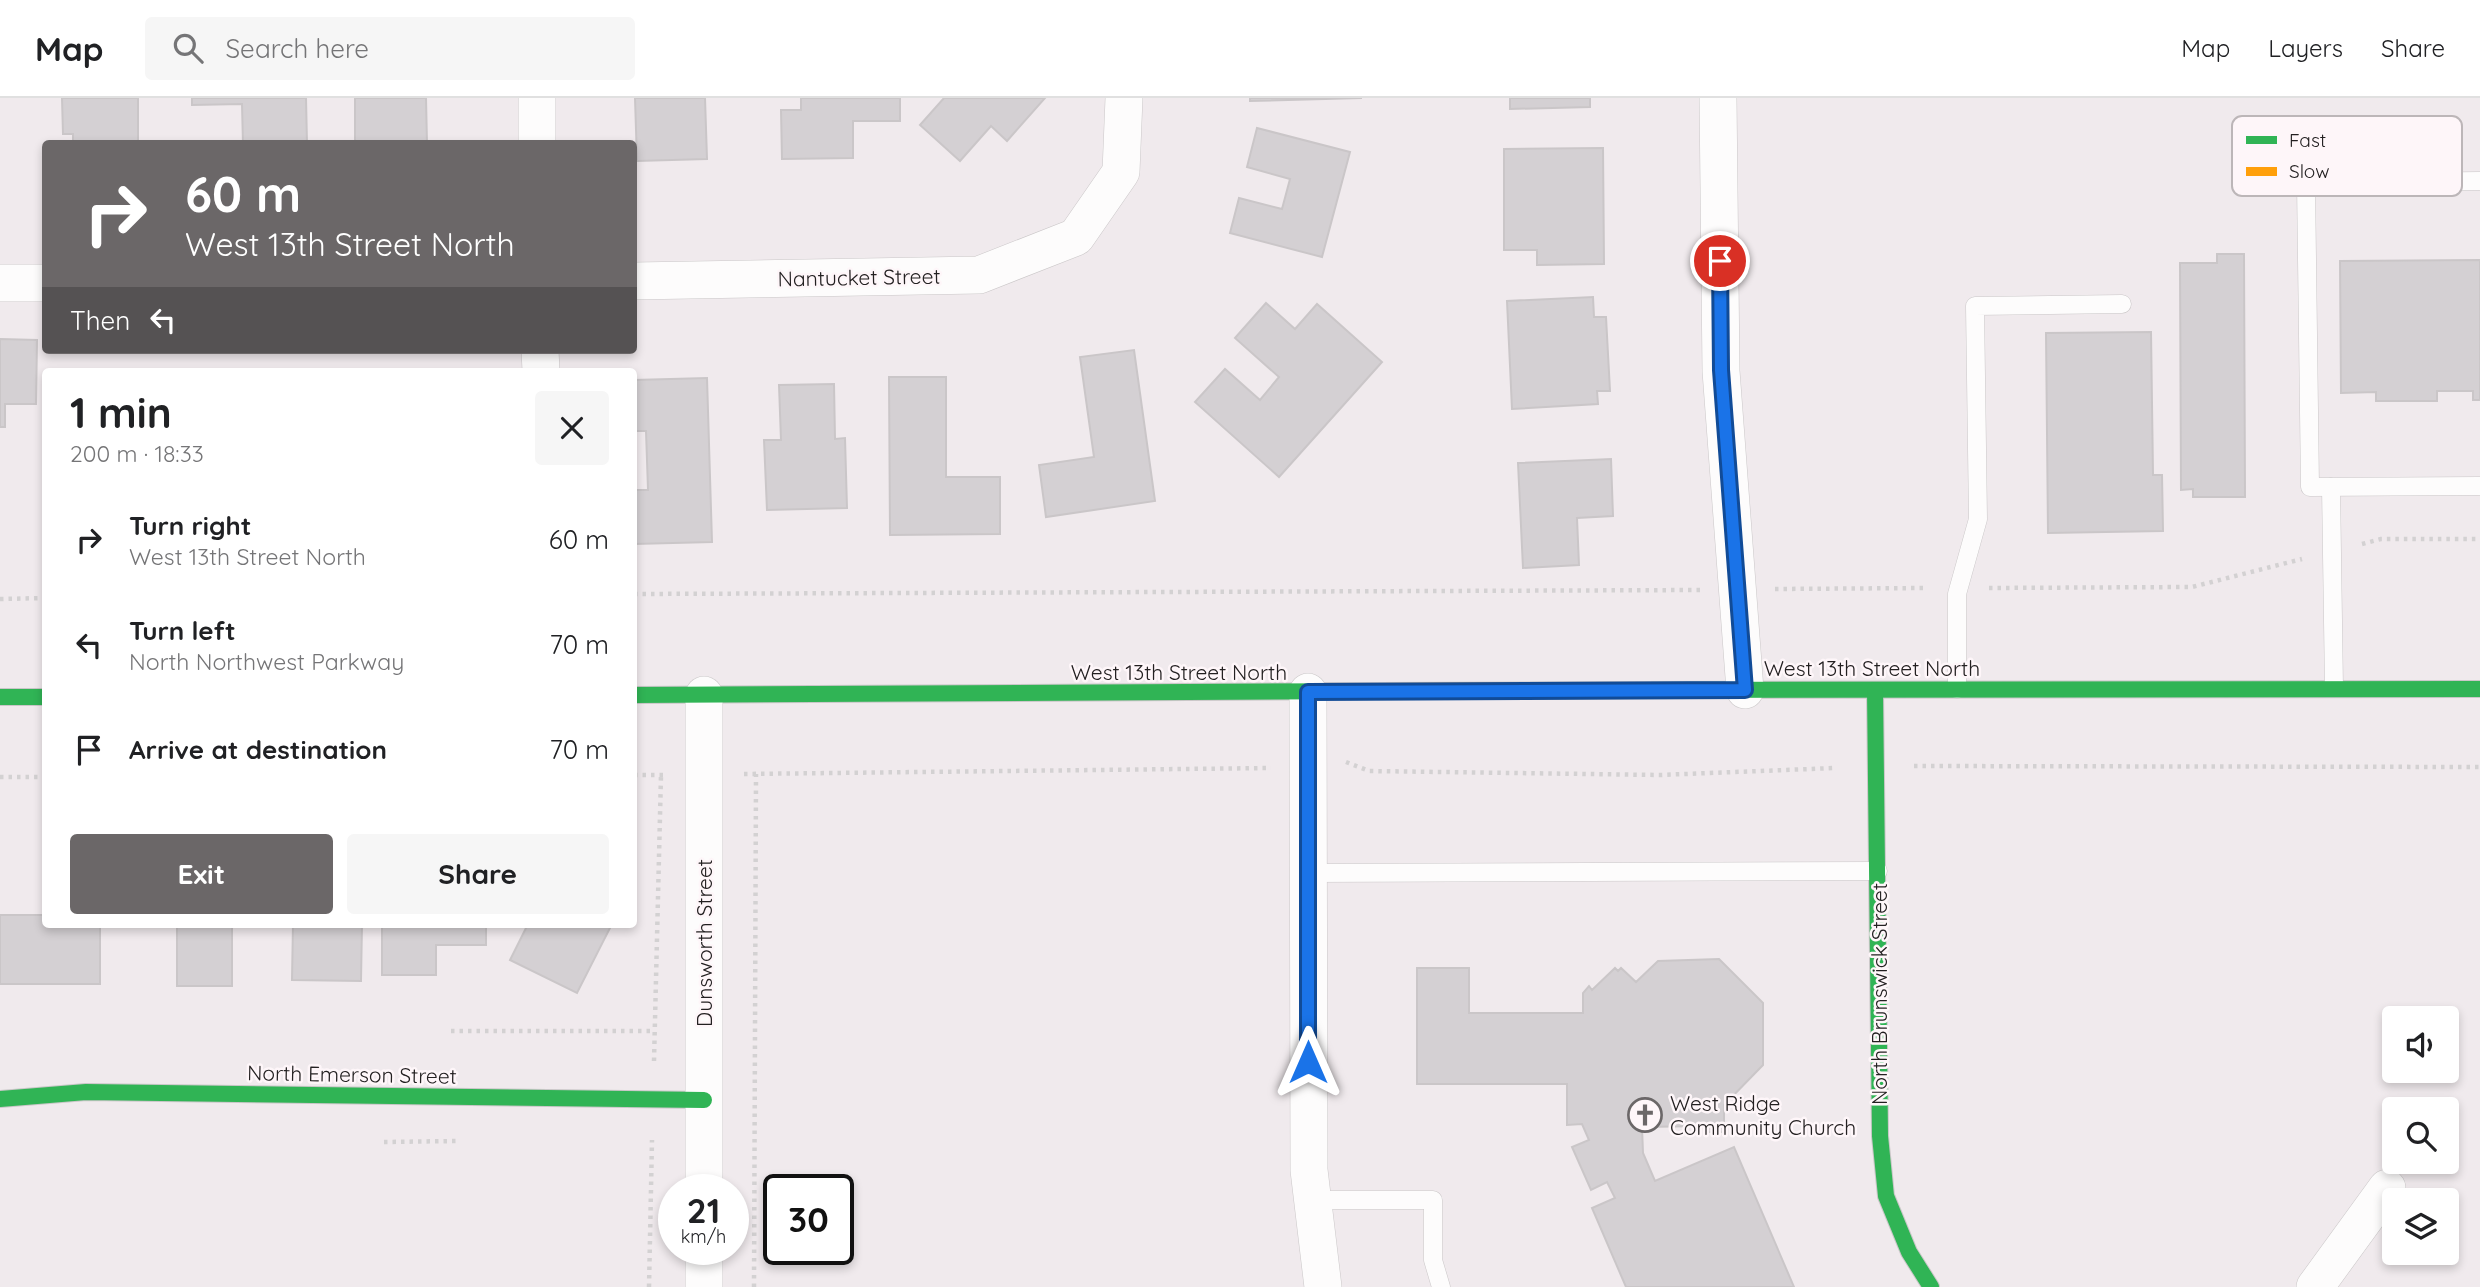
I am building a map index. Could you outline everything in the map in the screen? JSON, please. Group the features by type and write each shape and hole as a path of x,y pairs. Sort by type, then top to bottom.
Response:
{"street":[{"path":"537,98 537,140"},
{"name":"Nantucket Street","path":"637,281 979,275 1076,237 1121,172 1124,98"},
{"path":"1718,98 1721,370 1745,690"},
{"path":"0,283 42,283"},
{"name":"West 13th Street North","path":"637,695 2480,689"},
{"name":"North Brunswick Street","path":"1875,690 1880,1136 1886,1196 1909,1252 1931,1287"},
{"path":"1308,692 1311,1200 1323,1287"},
{"name":"Dunsworth Street","path":"704,695 704,1174"},
{"path":"0,697 42,697"},
{"name":"North Emerson Street","path":"0,1099 86,1092 704,1100"},
{"path":"2315,1287 2382,1195"},
{"path":"704,1265 704,1287"}],"lane":[{"path":"2462,181 2480,181"},
{"path":"2306,196 2309,487 2480,486"},
{"path":"1957,689 1959,588 1978,519 1976,306 2122,304"},
{"path":"2332,487 2334,688"},
{"path":"1307,873 1878,871"},
{"path":"1311,1200 1433,1200 1433,1261 1441,1287"}],"path":[{"path":"637,594 2192,587 2381,539 2480,539"},
{"path":"0,599 42,598"},
{"path":"637,775 1307,765 1350,762 1369,771 1660,775 1876,767 2480,768"},
{"path":"754,1287 756,774"},
{"path":"649,1287 661,775"},
{"path":"0,777 42,777"},
{"path":"451,1031 655,1031"}],"building":[{"path":"62,98 138,98 138,140 73,140 73,134 63,134"},
{"path":"192,98 306,98 307,140 243,140 242,104 192,105"},
{"path":"355,98 426,98 427,140 355,140"},
{"path":"635,98 705,98 707,159 637,161"},
{"path":"801,98 900,98 900,121 853,121 853,158 782,159 781,110 801,110"},
{"path":"944,98 1045,98 1007,141 991,126 960,161 920,125"},
{"path":"1250,98 1362,98 1250,101"},
{"path":"1510,98 1590,98 1590,107 1510,109"},
{"path":"1257,128 1350,152 1322,257 1230,233 1239,198 1282,209 1290,179 1247,167"},
{"path":"1603,148 1604,264 1537,265 1537,250 1504,250 1504,149"},
{"path":"2217,254 2244,254 2245,497 2193,497 2193,489 2181,490 2180,263 2217,263"},
{"path":"2480,260 2480,400 2473,400 2473,391 2437,391 2437,401 2376,401 2376,392 2341,393 2340,261"},
{"path":"1593,297 1594,317 1606,317 1610,391 1597,391 1598,404 1512,409 1507,301"},
{"path":"1266,303 1295,329 1317,304 1382,362 1279,477 1195,402 1225,369 1260,400 1279,377 1235,338"},
{"path":"2151,332 2153,475 2162,475 2163,531 2048,533 2046,333"},
{"path":"0,339 37,340 36,404 5,404 5,427 0,427"},
{"path":"1134,350 1155,501 1046,517 1039,465 1094,457 1080,357"},
{"path":"889,377 946,377 946,477 1000,477 1000,534 890,535"},
{"path":"707,378 712,542 637,544 637,490 648,490 646,431 637,431 637,380"},
{"path":"834,384 835,439 845,438 847,508 767,510 764,440 781,440 779,385"},
{"path":"1611,459 1613,516 1577,518 1579,565 1523,568 1518,463"},
{"path":"0,915 42,915 42,928 100,928 100,984 0,984"},
{"path":"177,928 232,928 232,986 177,986"},
{"path":"293,928 362,928 361,981 292,980"},
{"path":"382,928 486,928 486,945 436,945 436,975 382,975"},
{"path":"526,928 610,928 577,993 510,960"},
{"name":"West Ridge Community Church","path":"1719,959 1763,1003 1763,1065 1724,1105 1724,1132 1705,1132 1705,1126 1642,1127 1643,1153 1655,1181 1734,1147 1794,1287 1626,1287 1592,1208 1615,1198 1607,1182 1591,1190 1572,1147 1589,1140 1582,1124 1567,1125 1567,1084 1417,1084 1417,968 1469,968 1469,1013 1583,1013 1583,993 1589,986 1592,990 1615,968 1618,971 1621,968 1636,982 1658,961"}],"traffic: fast":[{"path":"1636,690 2480,689"},
{"path":"1875,690 1880,1136 1886,1196 1909,1252 1931,1287"},
{"path":"637,695 1379,691"},
{"path":"0,697 42,697"},
{"path":"0,1099 86,1092 704,1100"}],"traffic: slow":[{"path":"1379,691 1636,690"}],"place":[{"name":"West Ridge Community Church","path":"1645,1115"}],"route":[{"path":"1308,1062 1308,692 1745,690 1721,370 1720,261"}]}
